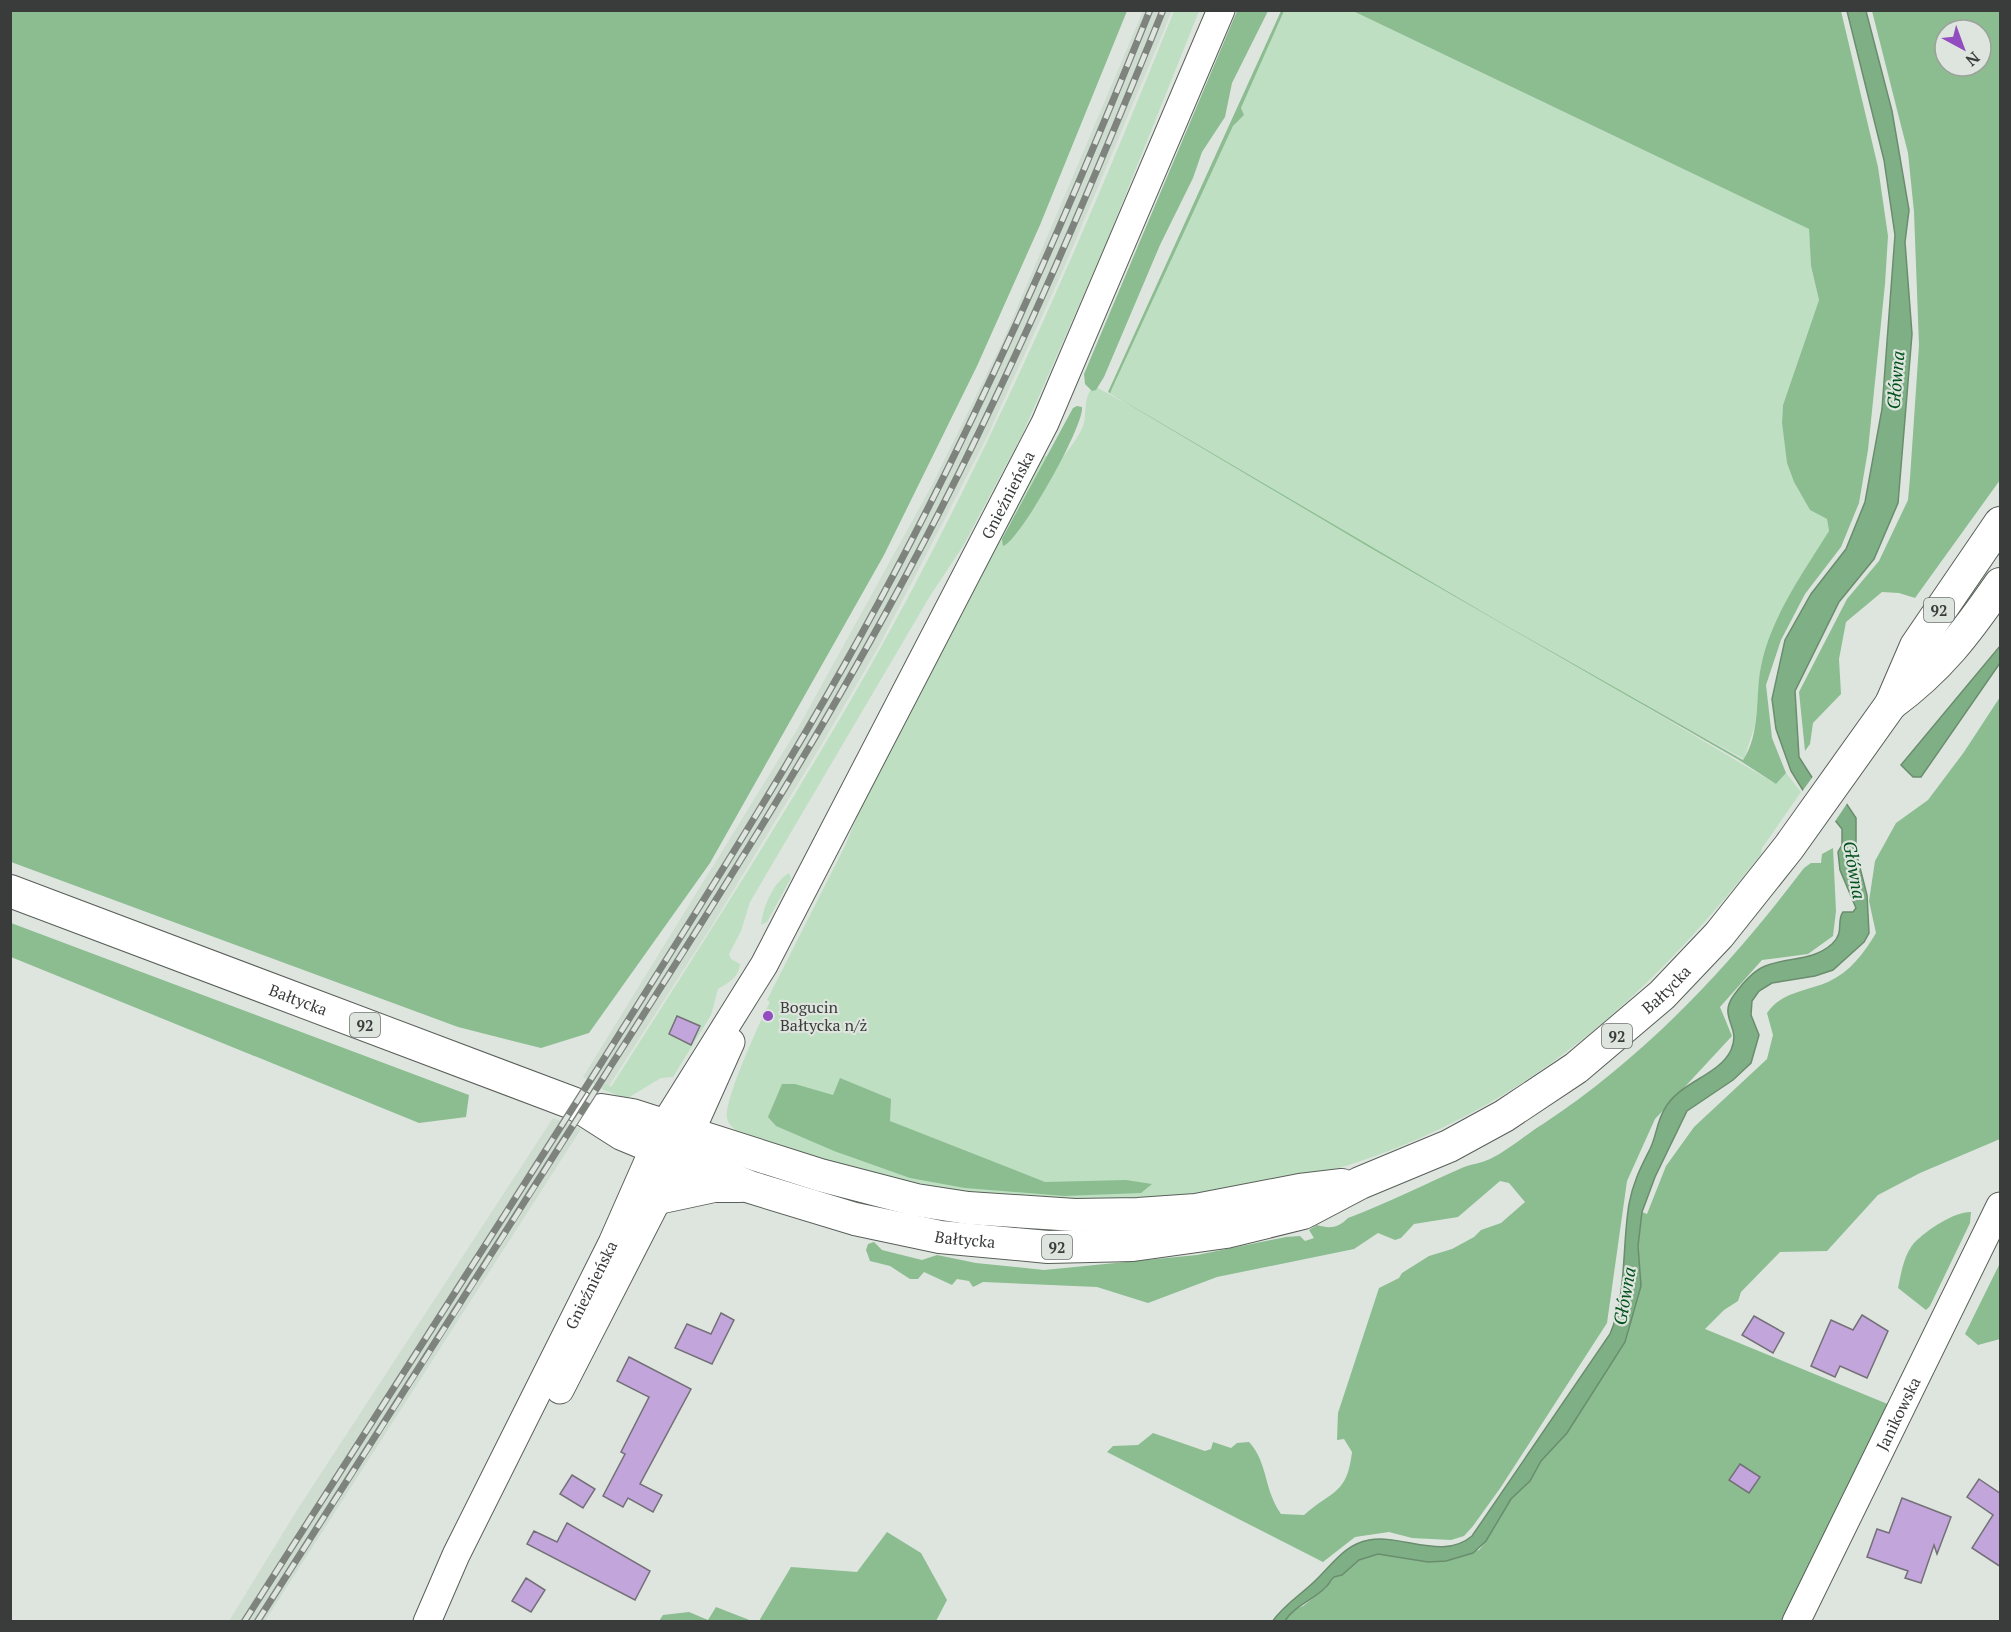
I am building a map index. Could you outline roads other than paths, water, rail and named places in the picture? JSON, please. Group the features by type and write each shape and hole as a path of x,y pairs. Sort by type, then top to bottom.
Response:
{"main road":[{"name":"Bałtycka","path":"10,891 585,1108 624,1113 750,1187 855,1219 940,1237 1010,1245 1094,1247 1175,1241 1261,1225 1303,1213 1360,1183 1480,1130 1551,1086 1608,1044 1662,995 1719,935 1764,880 1891,704 1916,646 2001,524"},
{"name":"Bałtycka","path":"1891,704 1921,682 1941,663 2001,584"},
{"name":"Bałtycka","path":"672,1141 871,1190 968,1208 1029,1214 1127,1215 1196,1210 1300,1190 1360,1183"},
{"path":"658,1198 714,1186 750,1187"}],"street":[{"name":"Gnieźnieńska","path":"429,1618 456,1555 612,1243 672,1141 1045,423 1221,10"},
{"name":"Gnieźnieńska","path":"429,1618 500,1505 658,1198 672,1141"},
{"name":"Janikowska","path":"1796,1622 2001,1206"}],"water":[{"name":"Główna","path":"1847,11 1866,11 1892,111 1909,210 1905,242 1912,334 1898,503 1874,559 1839,602 1795,691 1799,757 1813,779 1846,803 1856,818 1856,852 1867,895 1869,933 1864,942 1833,970 1815,976 1772,983 1759,991 1752,1001 1751,1015 1759,1035 1751,1063 1733,1080 1687,1111 1655,1177 1642,1212 1638,1246 1641,1286 1625,1342 1567,1433 1541,1461 1530,1481 1511,1499 1486,1541 1473,1553 1446,1561 1428,1562 1378,1554 1359,1560 1342,1575 1334,1577 1320,1592 1293,1611 1285,1621 1272,1622 1341,1554 1354,1545 1382,1539 1436,1547 1461,1543 1472,1536 1610,1334 1619,1303 1627,1220 1635,1182 1670,1100 1717,1066 1731,1050 1734,1035 1728,1016 1729,1003 1749,977 1763,967 1776,962 1809,956 1832,944 1838,935 1843,912 1853,912 1856,908 1840,870 1838,852 1842,845 1842,829 1804,792 1791,771 1776,729 1772,699 1785,640 1811,594 1846,549 1865,502 1882,409 1895,235 1884,160"},
{"path":"2000,646 2000,663 1921,777 1913,777 1901,765"}],"railway":[{"path":"244,1622 667,959 766,798 861,635 979,405 1050,248 1150,10"},
{"path":"257,1622 724,886 801,761 874,634 945,502 1012,363 1074,223 1163,10"}],"place":[{"name":"Bogucin Bałtycka n/ż","path":"768,1016"}]}
